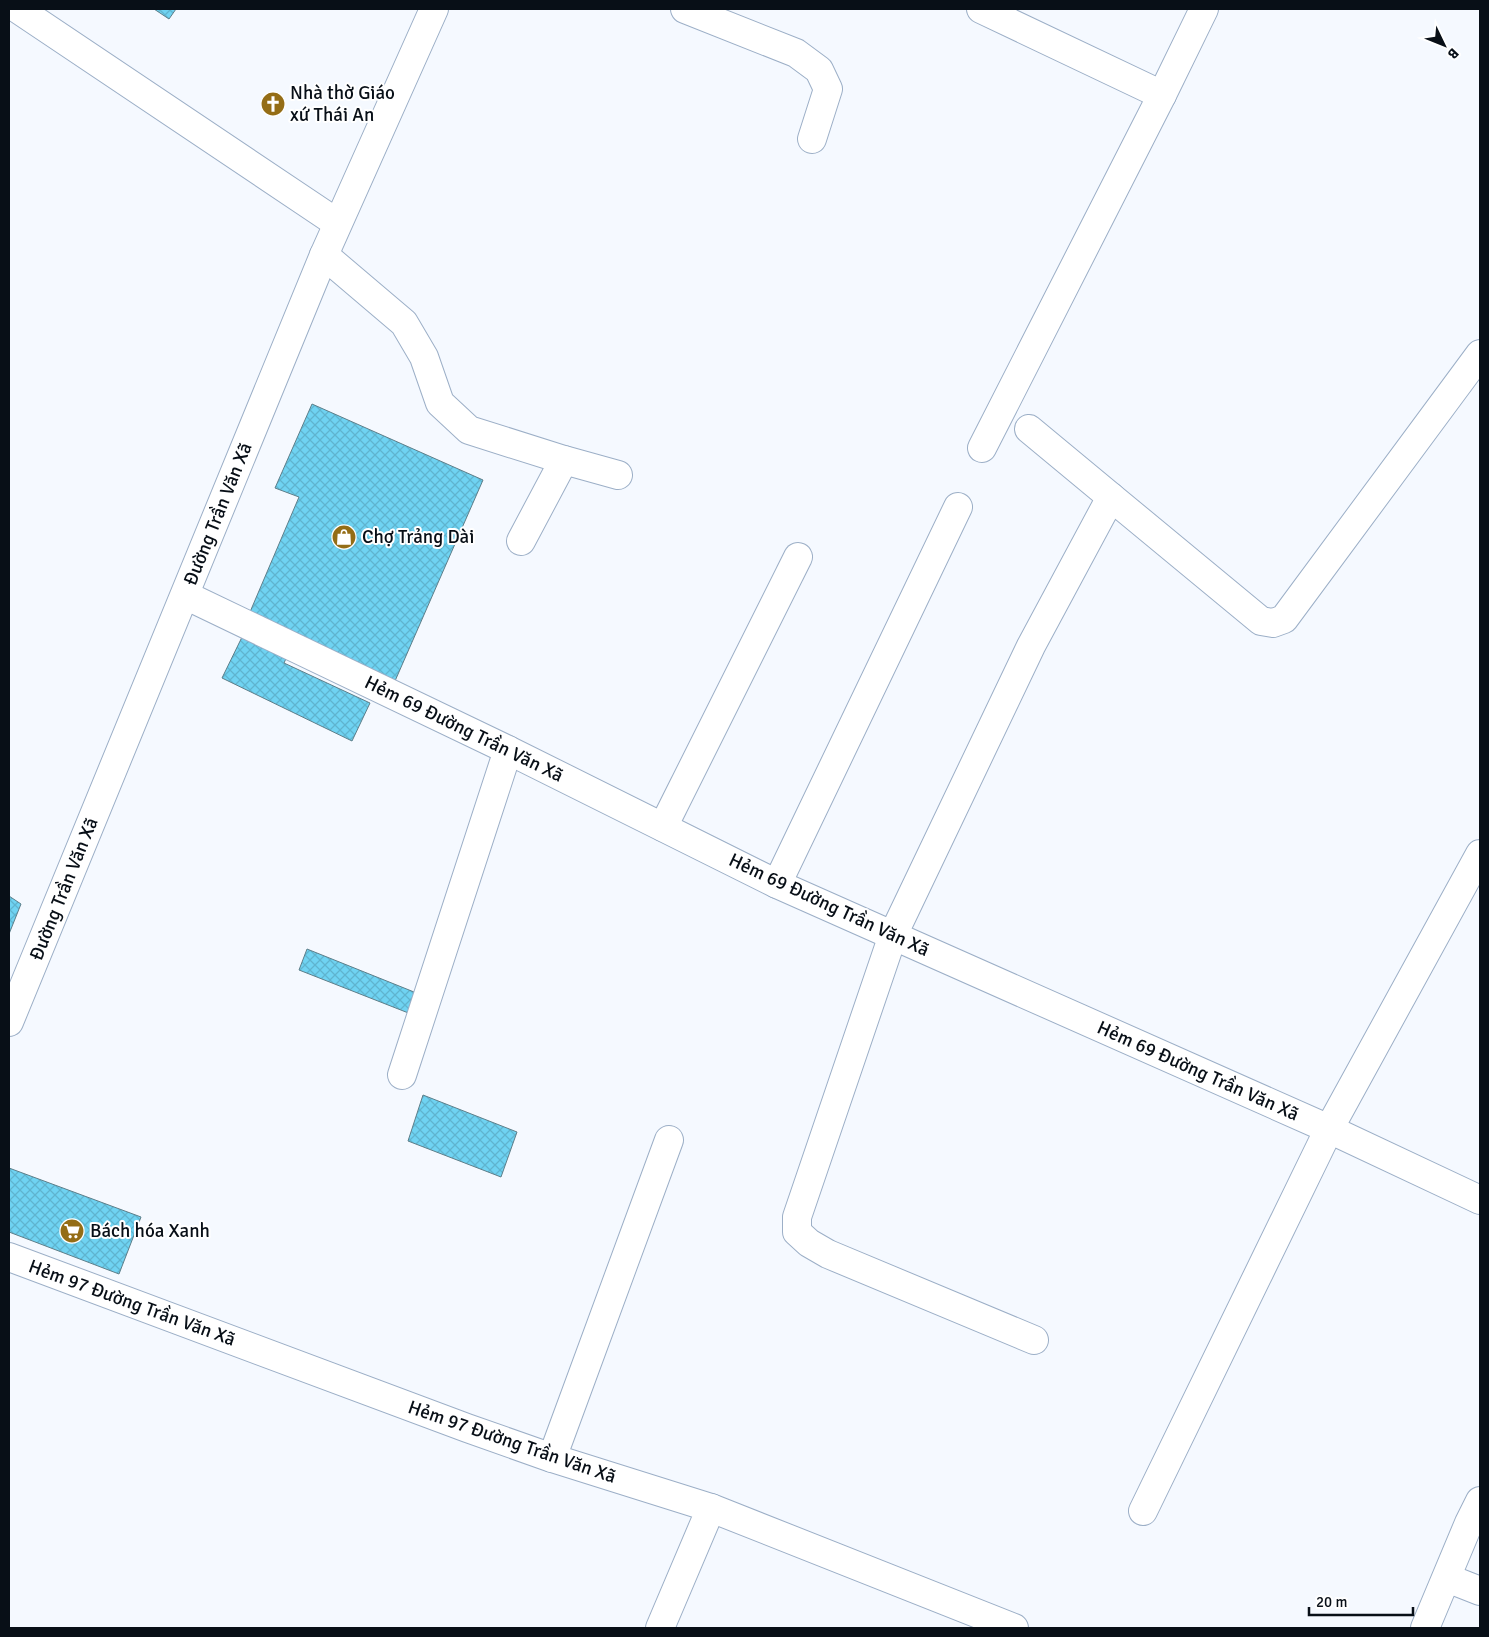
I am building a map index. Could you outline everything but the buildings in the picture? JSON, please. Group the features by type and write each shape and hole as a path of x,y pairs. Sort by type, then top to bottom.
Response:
{"street":[{"path":"18,9 337,223"},
{"name":"Đường Trần Văn Xã","path":"9,1022 337,223 434,9"},
{"path":"686,9 796,53 819,70 828,89 812,138"},
{"path":"981,9 1162,95"},
{"path":"982,448 1204,9"},
{"path":"324,255 404,323 424,357 440,403 469,430 618,475"},
{"path":"1029,429 1261,621 1274,623 1284,619 1480,354"},
{"path":"521,541 564,460"},
{"path":"1034,1340 828,1254 809,1243 797,1232 797,1217 892,935 1031,646 1111,497"},
{"path":"777,884 958,507"},
{"path":"663,827 798,557"},
{"name":"Hẻm 69 Đường Trần Văn Xã","path":"185,595 508,750 777,884 1329,1129 1480,1200"},
{"path":"402,1076 508,750"},
{"path":"1143,1511 1329,1129 1480,854"},
{"path":"552,1458 669,1140"},
{"name":"Hẻm 97 Đường Trần Văn Xã","path":"9,1257 458,1425 552,1458 711,1508 1014,1628"},
{"path":"1425,1628 1480,1501"},
{"path":"660,1628 711,1508"},
{"path":"1447,1578 1480,1591"}],"place":[{"name":"Nhà thờ Giáo xứ Thái An","path":"273,104"},
{"name":"Chợ Trảng Dài","path":"344,537"},
{"name":"Bách hóa Xanh","path":"72,1231"}]}
